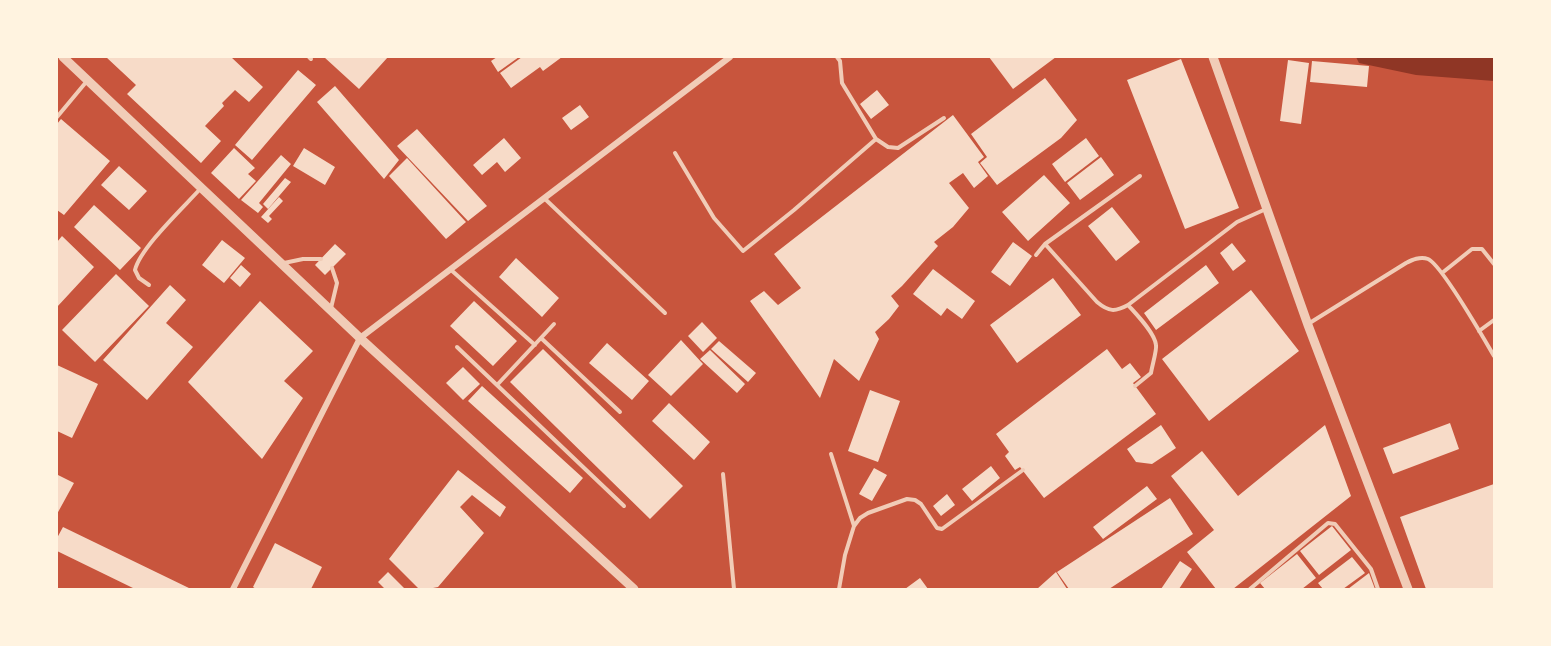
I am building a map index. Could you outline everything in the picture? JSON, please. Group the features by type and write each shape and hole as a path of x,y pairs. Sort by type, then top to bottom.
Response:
{"street":[{"path":"63,57 360,338 634,589"},
{"path":"233,589 360,338 730,57"},
{"path":"1213,57 1308,325 1408,589"}],"lane":[{"path":"837,57 840,61 842,82 876,139 888,147 898,148 944,118"},
{"path":"57,117 88,80"},
{"path":"675,153 714,218 743,251 876,139"},
{"path":"1036,255 1045,244 1140,176"},
{"path":"149,285 139,278 135,270 137,262 161,231 201,188"},
{"path":"544,198 665,313"},
{"path":"1045,244 1101,305 1118,310 1128,305 1237,222 1267,209"},
{"path":"1442,273 1472,249 1482,249 1494,264"},
{"path":"281,264 303,258 321,260"},
{"path":"1308,325 1406,263 1417,258 1428,259 1442,273 1494,356"},
{"path":"330,310 337,283 332,268"},
{"path":"450,269 535,345"},
{"path":"1128,305 1153,336 1156,345 1151,374 1135,386"},
{"path":"1479,331 1494,320"},
{"path":"497,385 554,324"},
{"path":"542,338 620,412"},
{"path":"457,347 624,506"},
{"path":"831,454 854,526"},
{"path":"839,589 845,555 854,526 868,513 907,499 915,500 921,504 937,528 942,529 1023,470"},
{"path":"723,474 734,589"},
{"path":"1250,589 1331,523 1335,524 1371,569 1378,589"}],"shaded area":[{"path":"1356,57 1494,57 1494,81 1416,75 1359,63"}],"building":[{"path":"106,57 231,57 263,87 249,102 235,90 222,103 224,106 205,126 221,141 201,163 127,94 136,85"},
{"path":"324,57 388,57 359,89"},
{"path":"497,57 519,57 498,72 491,61"},
{"path":"522,57 562,57 543,71 540,67 511,88 500,73"},
{"path":"989,57 1056,57 1013,89"},
{"path":"1181,59 1239,208 1185,229 1127,80"},
{"path":"1288,60 1309,63 1301,124 1280,121"},
{"path":"1312,61 1369,66 1367,87 1310,82"},
{"path":"298,70 316,85 252,160 235,145"},
{"path":"1045,78 1077,120 1061,138 997,185 980,163 987,157 971,134"},
{"path":"335,86 399,160 384,179 317,102"},
{"path":"877,90 889,105 871,119 860,104"},
{"path":"580,105 589,117 571,130 562,118"},
{"path":"953,115 984,157 978,162 988,176 974,188 963,173 949,183 969,208 953,227 934,242 938,246 891,296 899,306 875,332 879,339 859,381 834,359 820,398 750,301 764,291 778,305 801,288 774,254"},
{"path":"61,119 110,161 64,215 57,210 57,124"},
{"path":"417,129 487,206 468,221 397,146"},
{"path":"504,138 521,158 505,172 497,162 482,175 473,165"},
{"path":"1086,138 1099,156 1065,182 1052,164"},
{"path":"234,148 255,168 248,174 256,181 239,199 211,173"},
{"path":"304,148 335,167 325,185 293,166"},
{"path":"281,155 291,164 259,203 263,207 258,213 241,200"},
{"path":"1101,157 1114,175 1080,200 1067,183"},
{"path":"407,158 466,222 446,239 389,176"},
{"path":"119,166 147,191 129,210 101,185"},
{"path":"1044,175 1070,203 1028,241 1002,212"},
{"path":"285,178 291,182 268,209 263,204"},
{"path":"279,197 283,201 269,216 272,219 268,223 261,217"},
{"path":"94,205 141,248 120,270 74,227"},
{"path":"1112,207 1140,242 1116,261 1088,226"},
{"path":"62,236 94,267 57,307 57,242"},
{"path":"222,240 245,258 224,283 202,265"},
{"path":"1013,242 1032,256 1010,286 991,272"},
{"path":"1232,243 1246,261 1233,271 1220,253"},
{"path":"335,244 346,254 325,275 315,265"},
{"path":"516,258 559,298 542,317 499,277"},
{"path":"241,265 251,274 240,287 230,278"},
{"path":"1206,265 1219,283 1156,330 1144,313"},
{"path":"933,269 975,301 962,319 947,308 941,316 913,294"},
{"path":"116,274 149,306 95,362 62,330"},
{"path":"1053,278 1081,315 1017,363 990,325"},
{"path":"170,285 186,300 166,323 193,347 147,400 103,360"},
{"path":"1251,290 1299,351 1209,421 1162,359"},
{"path":"260,301 313,351 284,381 303,398 262,459 188,382"},
{"path":"474,301 517,341 493,366 450,326"},
{"path":"702,322 717,338 703,352 688,336"},
{"path":"681,340 703,364 671,396 648,375"},
{"path":"719,341 756,373 748,382 711,349"},
{"path":"607,343 649,381 632,400 589,363"},
{"path":"543,349 683,486 650,519 510,382"},
{"path":"1107,349 1122,369 1130,363 1141,377 1133,383 1156,414 1044,498 1020,467 1015,470 1005,456 1009,452 996,434"},
{"path":"710,350 745,384 737,393 700,359"},
{"path":"57,365 98,384 72,438 57,431"},
{"path":"463,367 480,384 463,400 446,383"},
{"path":"482,386 583,478 570,493 468,401"},
{"path":"870,390 900,401 878,462 848,451"},
{"path":"669,403 710,442 694,460 652,421"},
{"path":"1450,423 1459,449 1393,474 1383,448"},
{"path":"1161,425 1176,448 1152,464 1136,462 1127,449"},
{"path":"1325,425 1351,496 1233,589 1216,589 1187,552 1214,530 1171,476 1202,451 1238,496"},
{"path":"991,466 1000,478 972,501 962,489"},
{"path":"874,468 887,475 872,501 859,494"},
{"path":"458,470 506,507 500,517 472,495 460,507 484,533 438,587 419,589 389,559"},
{"path":"58,475 74,483 57,514 57,477"},
{"path":"1494,484 1494,589 1426,589 1400,517"},
{"path":"1147,486 1157,499 1103,539 1093,527"},
{"path":"947,494 955,505 941,516 933,506"},
{"path":"1170,498 1193,534 1109,589 1069,589 1057,572"},
{"path":"1332,526 1351,550 1319,575 1300,551"},
{"path":"63,527 191,589 135,589 57,551 57,538"},
{"path":"275,543 322,567 311,589 256,589 253,587"},
{"path":"1297,554 1316,578 1302,589 1265,589 1260,583"},
{"path":"1352,557 1365,573 1343,589 1323,589 1318,583"},
{"path":"1180,561 1192,569 1179,589 1161,589"},
{"path":"388,572 405,589 385,589 378,582"},
{"path":"1056,572 1067,589 1037,589"},
{"path":"1369,573 1375,589 1348,589"},
{"path":"920,578 928,589 905,589"}]}
